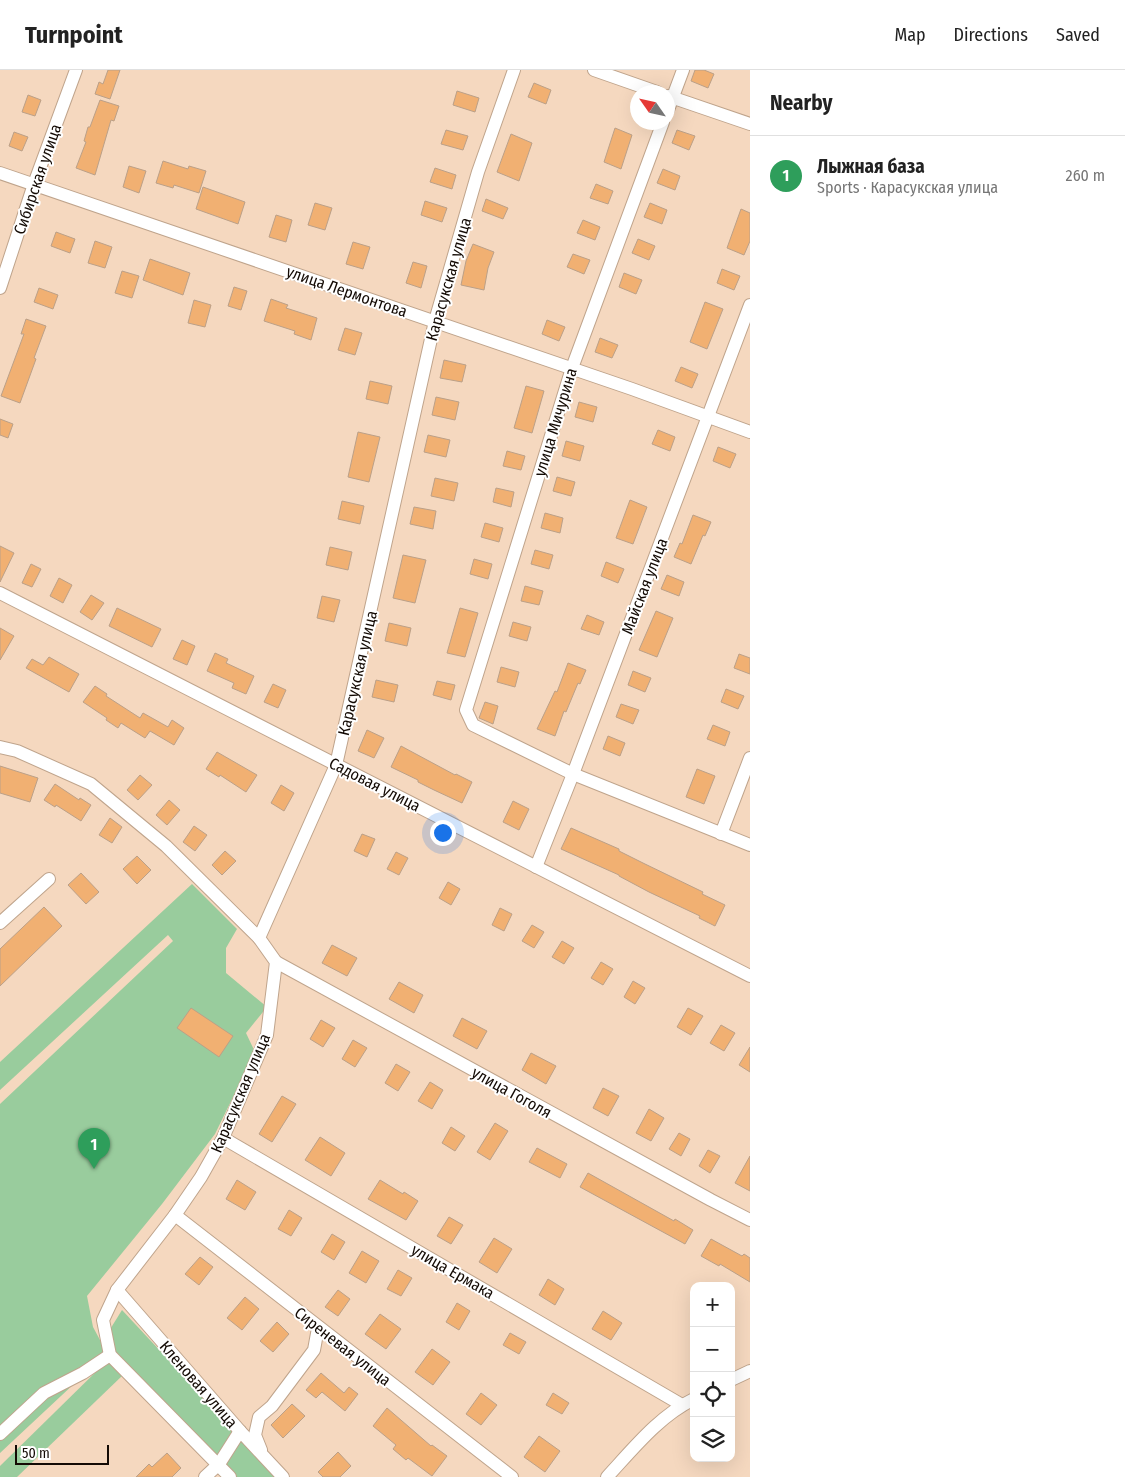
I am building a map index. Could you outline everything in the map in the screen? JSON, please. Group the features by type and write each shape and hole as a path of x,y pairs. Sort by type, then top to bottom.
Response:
{"street":[{"name":"Сибирская улица","path":"0,288 34,184 76,70"},
{"name":"Карасукская улица","path":"259,938 336,765 435,321 478,172 514,70"},
{"path":"594,70 637,85"},
{"path":"675,87 683,70"},
{"path":"675,99 750,124"},
{"name":"улица Мичурина","path":"573,774 473,725 466,710 572,368 660,130"},
{"name":"улица Лермонтова","path":"0,173 572,368 750,432"},
{"name":"Майская улица","path":"536,867 573,774 750,304"},
{"name":"Садовая улица","path":"0,593 750,976"},
{"path":"0,747 17,751 91,784 166,846 259,938 276,962"},
{"path":"721,834 750,758"},
{"path":"573,774 750,845"},
{"path":"0,923 49,879"},
{"name":"Карасукская улица","path":"110,1355 103,1320 117,1290 175,1215 201,1177 224,1138 267,1035 276,962"},
{"name":"улица Гоголя","path":"276,962 702,1196 750,1220"},
{"name":"улица Ермака","path":"224,1138 682,1405"},
{"name":"Сиреневая улица","path":"175,1215 512,1477"},
{"name":"Кленовая улица","path":"117,1290 240,1431 283,1477"},
{"path":"264,1456 255,1435 259,1417 272,1406 314,1350 318,1328"},
{"path":"0,1434 44,1393 83,1373 110,1355 230,1477"},
{"path":"735,1378 750,1371"},
{"path":"607,1477 648,1433 682,1405 690,1401"},
{"path":"205,1477 219,1464 240,1431"}],"green space":[{"path":"192,884 237,929 226,948 226,973 267,1007 246,1033 255,1052 215,1134 162,1204 87,1296 93,1327 107,1353 0,1453 0,1104 173,941 168,935 0,1090 0,1062"},
{"path":"122,1310 234,1430 217,1457 115,1351 109,1331"},
{"path":"108,1360 123,1375 17,1477 0,1477 0,1466"},
{"path":"240,1436 278,1477 236,1477 223,1463"}],"building":[{"path":"108,70 120,70 110,99 95,94 99,82 103,84"},
{"path":"695,70 704,70 714,74 708,88 691,81"},
{"path":"534,83 551,90 546,104 528,97"},
{"path":"457,91 479,98 475,112 453,105"},
{"path":"28,95 41,100 35,116 22,112"},
{"path":"100,100 119,106 114,121 111,120 95,175 76,168 86,142 84,141 88,127 90,127"},
{"path":"615,128 632,135 621,169 604,162"},
{"path":"446,130 468,136 463,150 441,144"},
{"path":"677,130 695,136 689,150 672,143"},
{"path":"14,132 28,137 22,151 9,146"},
{"path":"511,134 532,143 519,181 497,172"},
{"path":"163,161 188,169 189,166 206,171 199,193 174,185 173,188 156,183"},
{"path":"129,166 146,171 139,193 123,187"},
{"path":"435,168 456,175 452,189 430,182"},
{"path":"663,169 680,176 675,190 657,183"},
{"path":"596,184 613,191 608,204 590,198"},
{"path":"203,187 245,202 238,224 196,209"},
{"path":"486,199 508,208 503,219 482,211"},
{"path":"425,201 447,208 442,222 421,215"},
{"path":"315,203 332,208 325,230 308,225"},
{"path":"650,203 667,210 662,224 644,217"},
{"path":"741,209 750,213 750,241 744,255 727,248"},
{"path":"276,215 292,220 286,242 269,237"},
{"path":"583,220 600,227 595,240 577,233"},
{"path":"56,232 75,239 70,253 51,246"},
{"path":"638,239 655,246 649,260 632,253"},
{"path":"95,241 112,247 105,268 88,263"},
{"path":"353,242 370,247 363,269 346,264"},
{"path":"473,244 494,252 488,268 484,290 461,285 466,261"},
{"path":"573,254 590,260 584,274 567,267"},
{"path":"150,259 190,273 183,295 143,280"},
{"path":"413,262 427,266 421,288 406,283"},
{"path":"722,269 740,276 734,290 717,283"},
{"path":"122,271 139,276 132,298 115,293"},
{"path":"624,273 642,280 636,294 619,287"},
{"path":"234,287 247,291 241,310 228,306"},
{"path":"39,288 58,295 53,309 34,302"},
{"path":"271,299 288,305 286,308 317,318 311,340 294,334 295,331 264,321"},
{"path":"194,300 211,305 205,327 188,323"},
{"path":"705,302 723,309 707,349 690,342"},
{"path":"26,319 46,326 20,403 1,396 24,334 21,334"},
{"path":"547,320 565,327 559,341 542,334"},
{"path":"345,328 362,333 355,355 338,350"},
{"path":"600,338 618,345 612,358 595,352"},
{"path":"444,360 466,365 462,382 440,378"},
{"path":"681,367 698,374 692,388 675,381"},
{"path":"370,381 392,386 388,404 366,399"},
{"path":"526,386 544,391 532,433 514,428"},
{"path":"436,397 459,402 455,420 432,415"},
{"path":"579,402 597,407 593,422 575,417"},
{"path":"0,419 13,424 8,438 0,435"},
{"path":"658,430 675,437 670,451 652,444"},
{"path":"358,432 380,437 369,482 348,477"},
{"path":"428,435 450,440 446,457 424,452"},
{"path":"566,441 584,446 580,461 562,456"},
{"path":"718,447 736,454 730,468 713,461"},
{"path":"507,451 525,456 521,470 503,466"},
{"path":"557,477 575,482 571,496 553,491"},
{"path":"435,478 458,483 454,501 431,496"},
{"path":"496,488 514,492 511,507 493,502"},
{"path":"630,500 647,507 633,544 616,538"},
{"path":"342,501 364,506 360,524 338,519"},
{"path":"414,507 436,511 433,529 410,524"},
{"path":"545,513 563,518 560,533 541,528"},
{"path":"693,515 711,522 705,536 703,535 691,564 674,557 680,543 682,544"},
{"path":"485,523 503,528 499,542 481,537"},
{"path":"0,546 14,553 0,582"},
{"path":"330,547 352,552 348,570 326,565"},
{"path":"535,550 553,555 549,569 531,564"},
{"path":"403,555 426,560 415,603 393,598"},
{"path":"474,559 492,564 488,579 470,574"},
{"path":"606,562 624,569 618,583 601,576"},
{"path":"31,564 41,569 32,587 22,583"},
{"path":"667,575 684,582 679,596 661,589"},
{"path":"59,578 72,585 63,603 50,596"},
{"path":"525,586 543,591 539,605 521,601"},
{"path":"91,595 104,603 92,620 80,612"},
{"path":"322,596 340,600 334,622 317,618"},
{"path":"117,608 161,629 152,647 109,626"},
{"path":"460,608 478,613 465,657 447,653"},
{"path":"656,611 673,618 657,657 639,650"},
{"path":"587,615 604,622 599,635 581,629"},
{"path":"513,622 531,627 527,641 509,636"},
{"path":"389,623 411,628 407,646 385,641"},
{"path":"0,628 14,636 0,660"},
{"path":"182,640 195,646 187,665 173,659"},
{"path":"215,653 228,659 226,663 254,676 246,694 232,688 234,683 207,671"},
{"path":"739,654 750,658 750,674 734,668"},
{"path":"49,657 79,674 69,692 26,668 32,659 43,665"},
{"path":"568,663 586,670 580,684 578,683 566,712 564,711 555,736 537,729 555,691 557,692"},
{"path":"501,667 519,672 515,687 497,682"},
{"path":"633,671 651,678 645,692 628,685"},
{"path":"376,680 398,685 394,702 372,697"},
{"path":"437,681 455,685 451,700 433,695"},
{"path":"273,684 286,690 278,708 264,702"},
{"path":"95,686 107,694 106,696 140,718 143,713 168,727 172,720 184,728 174,745 150,731 145,738 121,723 118,728 106,720 107,718 83,702"},
{"path":"726,689 744,696 738,709 721,702"},
{"path":"485,702 498,706 493,724 479,718"},
{"path":"621,704 639,710 633,724 616,717"},
{"path":"713,725 730,732 725,746 707,739"},
{"path":"367,730 384,738 374,758 358,751"},
{"path":"608,736 625,743 620,756 603,749"},
{"path":"401,746 472,782 462,803 391,767"},
{"path":"217,752 257,775 246,792 220,775 219,777 206,769"},
{"path":"0,766 38,778 30,802 0,793"},
{"path":"697,769 715,776 704,804 686,797"},
{"path":"140,775 152,785 138,800 127,790"},
{"path":"55,784 79,800 80,798 91,805 81,821 56,805 55,807 44,800"},
{"path":"281,785 294,793 284,811 271,803"},
{"path":"169,800 180,810 167,825 156,815"},
{"path":"513,801 529,809 519,830 503,822"},
{"path":"110,818 122,827 112,843 99,835"},
{"path":"194,826 207,835 195,851 183,842"},
{"path":"571,828 619,849 619,851 703,892 702,894 725,905 715,926 699,918 700,916 649,892 619,875 561,849"},
{"path":"362,834 375,839 367,857 354,851"},
{"path":"225,851 236,861 222,875 212,865"},
{"path":"396,852 408,858 399,875 387,869"},
{"path":"137,856 151,870 137,884 123,869"},
{"path":"81,873 99,892 86,904 68,885"},
{"path":"448,882 460,889 451,905 439,898"},
{"path":"44,907 62,926 0,986 0,949"},
{"path":"500,908 512,914 504,931 492,925"},
{"path":"532,925 544,932 534,948 522,941"},
{"path":"562,941 574,948 564,964 552,957"},
{"path":"332,945 357,958 347,976 322,963"},
{"path":"601,962 613,969 603,985 591,978"},
{"path":"633,981 645,988 635,1004 624,997"},
{"path":"399,982 423,995 414,1013 389,999"},
{"path":"191,1008 233,1036 219,1057 177,1028"},
{"path":"688,1008 703,1016 691,1035 677,1027"},
{"path":"462,1018 487,1031 477,1049 453,1036"},
{"path":"321,1020 335,1028 323,1047 310,1039"},
{"path":"721,1025 735,1033 724,1051 710,1043"},
{"path":"353,1040 367,1048 355,1067 342,1059"},
{"path":"750,1047 750,1072 739,1065"},
{"path":"531,1053 556,1066 546,1084 522,1070"},
{"path":"396,1064 410,1072 398,1091 385,1083"},
{"path":"430,1082 443,1090 432,1109 418,1101"},
{"path":"603,1088 619,1096 608,1116 593,1108"},
{"path":"282,1096 296,1104 272,1142 259,1134"},
{"path":"649,1109 664,1118 651,1141 636,1133"},
{"path":"495,1123 508,1131 490,1160 477,1152"},
{"path":"451,1127 465,1136 455,1151 442,1143"},
{"path":"679,1133 690,1139 681,1156 669,1149"},
{"path":"320,1137 345,1153 331,1176 305,1160"},
{"path":"537,1148 567,1164 560,1178 529,1162"},
{"path":"708,1150 720,1156 710,1173 699,1166"},
{"path":"750,1156 750,1191 735,1183"},
{"path":"588,1173 693,1230 685,1244 580,1187"},
{"path":"237,1180 256,1192 245,1210 226,1199"},
{"path":"380,1180 418,1201 406,1220 368,1199"},
{"path":"289,1210 302,1218 291,1236 278,1229"},
{"path":"449,1217 463,1225 451,1244 437,1236"},
{"path":"332,1234 345,1242 334,1260 321,1252"},
{"path":"494,1238 512,1249 497,1273 479,1262"},
{"path":"711,1239 742,1256 744,1254 750,1258 750,1282 720,1264 719,1266 701,1256"},
{"path":"362,1251 379,1261 366,1283 349,1273"},
{"path":"200,1257 213,1267 199,1285 185,1274"},
{"path":"398,1270 412,1278 401,1296 387,1289"},
{"path":"548,1279 564,1289 555,1305 539,1295"},
{"path":"338,1290 350,1299 338,1316 325,1307"},
{"path":"245,1297 259,1309 242,1330 227,1318"},
{"path":"457,1303 470,1311 459,1330 446,1322"},
{"path":"603,1311 622,1323 611,1340 592,1329"},
{"path":"380,1314 401,1329 386,1349 365,1334"},
{"path":"277,1322 289,1334 273,1352 260,1341"},
{"path":"510,1333 526,1342 519,1354 503,1345"},
{"path":"432,1349 450,1362 433,1385 415,1372"},
{"path":"321,1373 344,1393 349,1387 358,1394 345,1411 322,1392 316,1398 306,1390"},
{"path":"481,1393 497,1405 481,1425 466,1414"},
{"path":"553,1393 569,1403 562,1414 546,1405"},
{"path":"292,1404 305,1416 283,1438 271,1425"},
{"path":"387,1408 431,1446 447,1456 432,1476 408,1458 406,1460 393,1449 396,1445 373,1426"},
{"path":"539,1436 560,1451 545,1472 524,1457"},
{"path":"338,1452 351,1466 340,1477 323,1477 318,1472"},
{"path":"167,1453 181,1468 172,1477 136,1477 149,1464 152,1467"}],"place":[{"name":"Лыжная база","path":"94,1169"}]}
